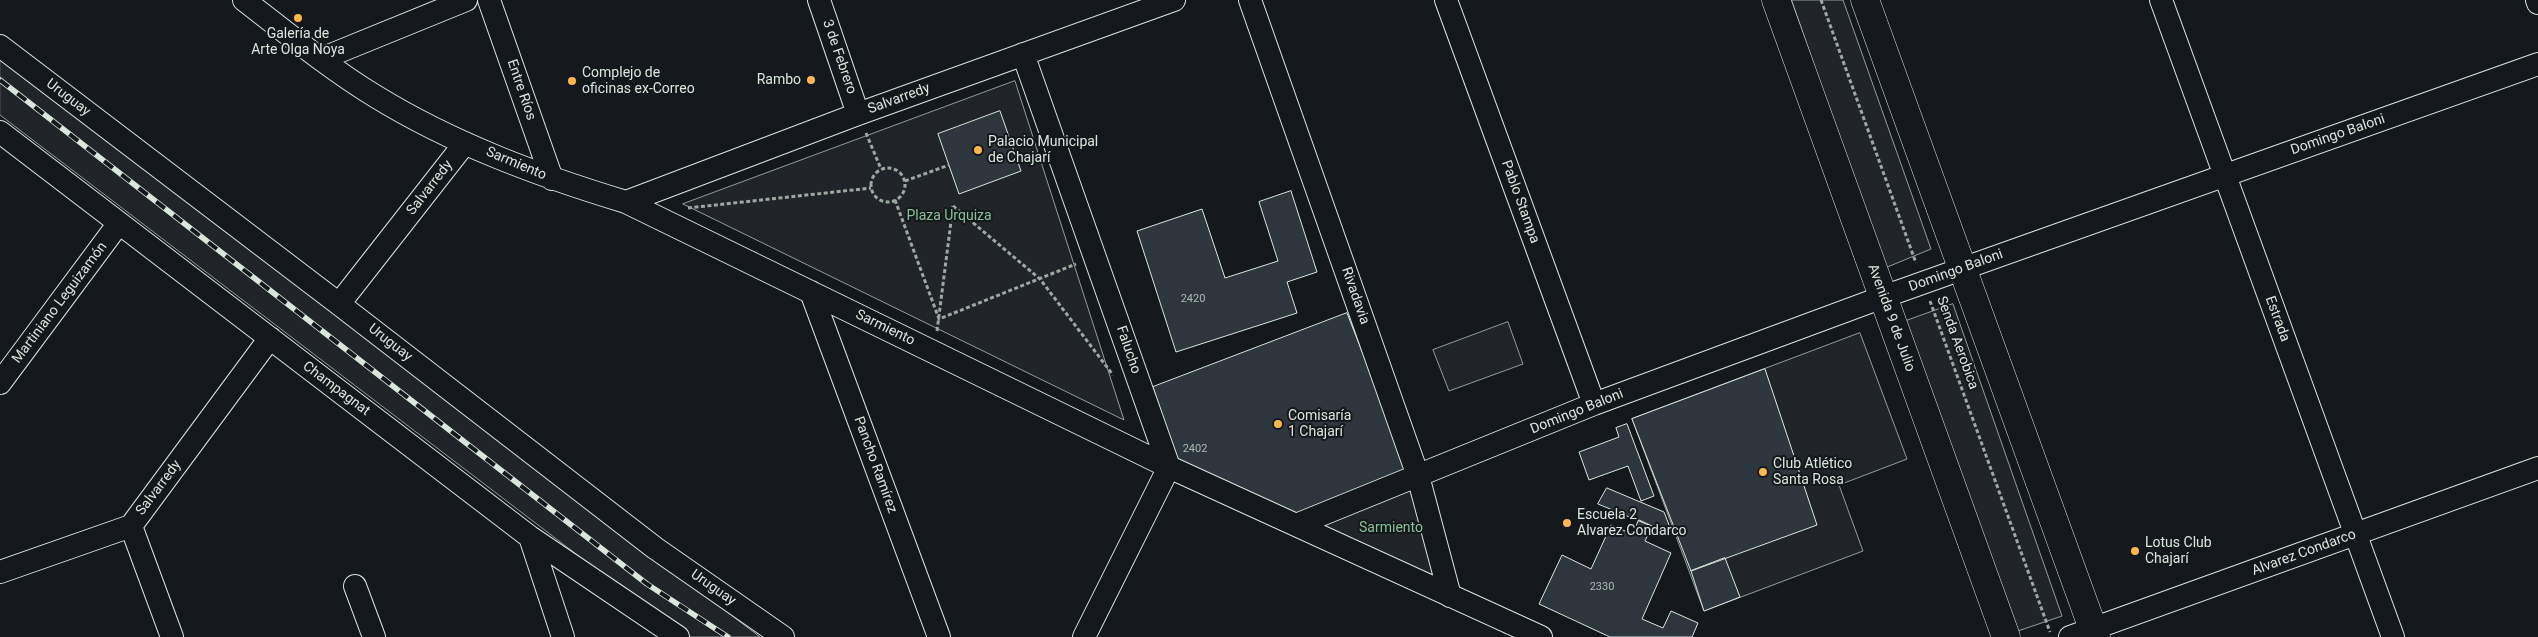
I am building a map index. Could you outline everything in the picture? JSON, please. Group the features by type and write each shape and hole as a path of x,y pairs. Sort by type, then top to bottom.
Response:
{"main road":[{"name":"Avenida 9 de Julio","path":"1776,0 2006,637"},
{"path":"1865,0 1962,268 2086,634"}],"street":[{"name":"Sarmiento","path":"244,0 321,59 374,96 465,143 552,179 626,202 1169,467 1541,637"},
{"path":"321,59 466,0"},
{"name":"Entre Ríos","path":"489,0 552,179"},
{"name":"3 de Febrero","path":"819,0 858,114"},
{"name":"Salvarredy","path":"626,202 858,114 1172,0"},
{"name":"Rivadavia","path":"1250,0 1418,476 1450,596"},
{"name":"Pablo Stampa","path":"1446,0 1594,404"},
{"name":"Estrada","path":"2161,0 2223,175 2357,534 2393,637"},
{"name":"Uruguay","path":"0,46 655,548 783,637"},
{"name":"Falucho","path":"1023,54 1169,467"},
{"name":"Domingo Baloni","path":"1296,525 1594,404 1962,268 2538,64"},
{"name":"Champagnat","path":"0,132 530,537 678,637"},
{"name":"Salvarredy","path":"339,304 465,143"},
{"name":"Martiniano Leguizamón","path":"0,382 119,223"},
{"name":"Pancho Ramírez","path":"811,292 939,637"},
{"name":"Salvarredy","path":"0,572 131,526 270,338"},
{"path":"1084,637 1169,467"},
{"name":"Alvarez Condarco","path":"2086,634 2538,468"},
{"path":"131,526 172,637"},
{"path":"530,537 562,637"},
{"path":"355,586 374,637"}],"path":[{"name":"Senda Aerobica","path":"1821,0 2052,637"},
{"path":"858,114 881,169"},
{"path":"905,181 949,165"},
{"path":"891,168 900,172 905,181 901,196 895,200 885,202 876,197 871,188 873,177 881,169 891,168"},
{"path":"686,208 871,188"},
{"path":"895,200 939,319"},
{"path":"935,353 953,206 1040,279 1117,380"},
{"path":"939,319 1095,256"}],"green space":[{"path":"1792,0 1843,0 1931,249 1885,268"},
{"path":"0,57 760,637 685,637 0,115"},
{"name":"Plaza Urquiza","path":"1015,81 1124,420 683,204"},
{"path":"1953,304 2062,616 2015,632 1906,321"},
{"path":"1508,322 1523,364 1449,391 1433,350"},
{"name":"Club Atlético Santa Rosa","path":"1860,333 1907,459 1839,485 1863,551 1704,611 1632,419"},
{"name":"Sarmiento","path":"1414,482 1444,589 1306,526"}],"building":[{"name":"Palacio Municipal de Chajarí","path":"1000,111 1021,171 959,194 938,134"},
{"path":"1291,191 1317,272 1287,282 1297,313 1176,352 1137,231 1202,209 1225,278 1278,261 1259,202"},
{"name":"Comisaría 1 Chajarí","path":"1347,313 1409,472 1297,516 1177,462 1153,387"},
{"name":"Club Atlético Santa Rosa","path":"1765,369 1817,525 1691,571 1632,419"},
{"path":"1627,424 1654,496 1641,501 1628,466 1589,480 1579,452 1619,437 1616,428"},
{"path":"1607,488 1664,512 1673,535 1598,504"},
{"path":"1639,520 1652,526 1645,541 1671,553 1642,619 1663,628 1671,611 1698,623 1692,637 1610,637 1539,604 1562,555 1591,569 1611,525 1632,534"},
{"path":"1725,558 1740,597 1704,611 1691,571"}],"railway":[{"path":"0,80 647,584 728,637"}],"place":[{"name":"Galería de Arte Olga Noya","path":"298,18"},
{"name":"Rambo","path":"811,80"},
{"name":"Complejo de oficinas ex-Correo","path":"572,81"},
{"name":"Palacio Municipal de Chajarí","path":"978,150"},
{"name":"Comisaría 1 Chajarí","path":"1278,424"},
{"name":"Club Atlético Santa Rosa","path":"1763,472"},
{"name":"Escuela 2 Alvarez Condarco","path":"1567,523"},
{"name":"Lotus Club Chajarí","path":"2135,551"}]}
